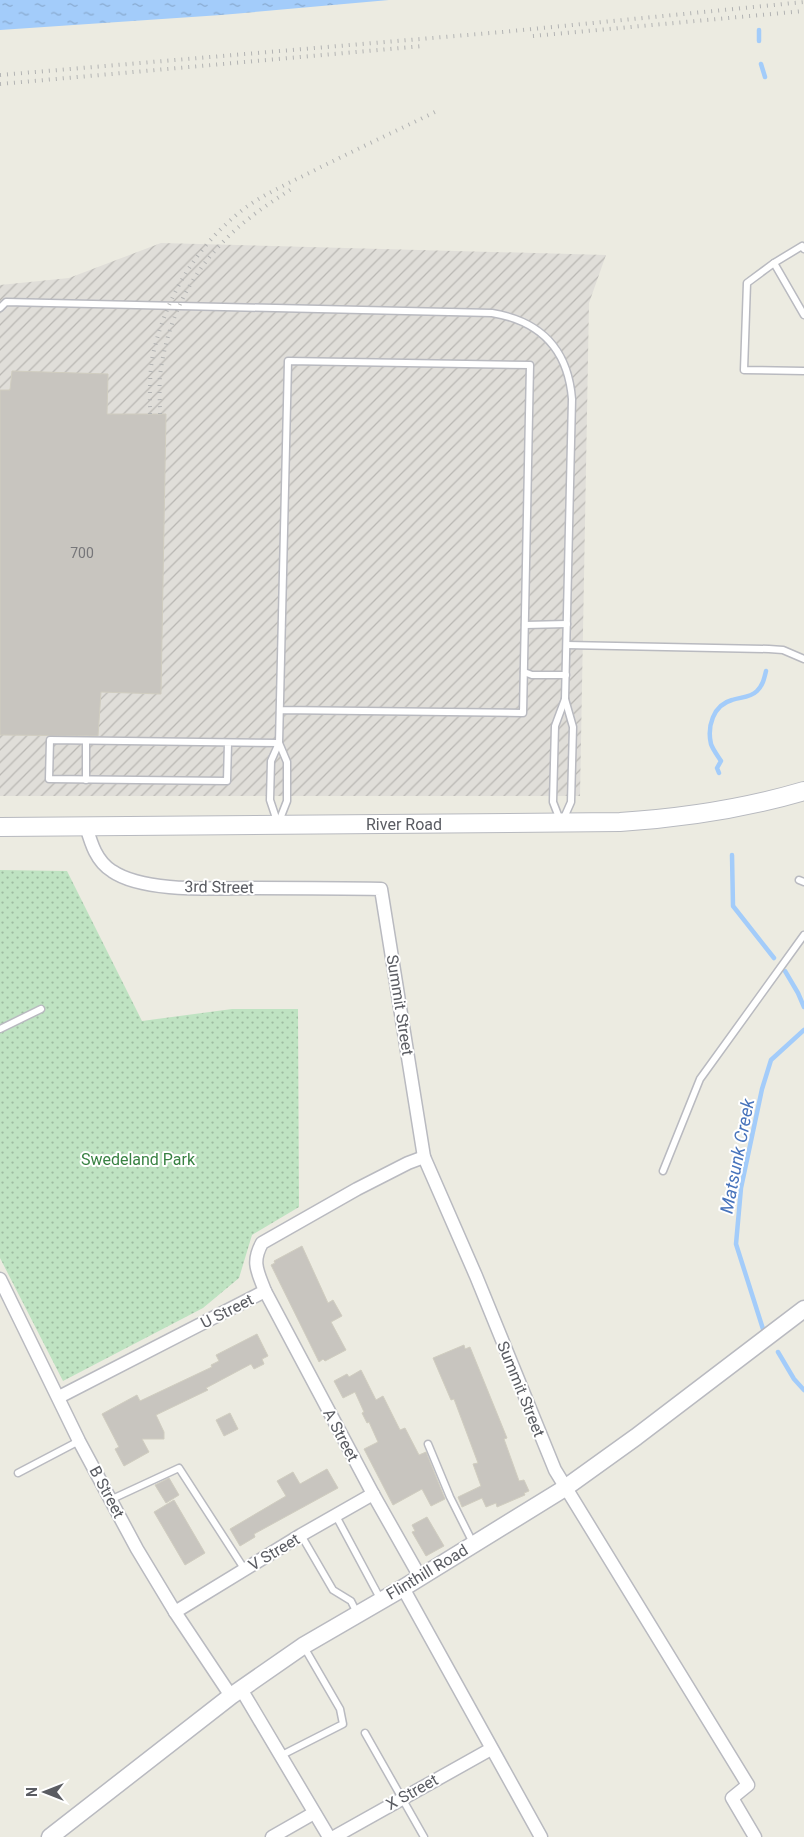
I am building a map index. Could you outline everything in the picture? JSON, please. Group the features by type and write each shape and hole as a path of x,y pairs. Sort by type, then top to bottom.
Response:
{"main road":[{"name":"River Road","path":"0,827 562,824 620,822 684,817 748,806 804,791"},
{"path":"780,798 804,801"}],"street":[{"name":"3rd Street","path":"86,826 96,853 106,867 137,882 153,885 196,887 382,889"},
{"name":"Summit Street","path":"382,889 424,1157 476,1276 555,1470 748,1785 732,1798 755,1837"},
{"name":"U Street","path":"60,1397 265,1291 255,1266 257,1253 262,1243 357,1189 424,1157"},
{"name":"B Street","path":"0,1279 60,1397 79,1441 137,1549 175,1612 282,1755 329,1837"},
{"name":"A Street","path":"265,1291 373,1494 420,1577"},
{"name":"Flinthill Road","path":"56,1835 236,1692 303,1646 565,1488 636,1437 804,1309"},
{"name":"V Street","path":"175,1612 301,1535 373,1494"},
{"path":"402,1588 541,1837"},
{"name":"X Street","path":"334,1837 491,1749"},
{"path":"272,1837 314,1813"}],"lane":[{"path":"803,247 774,263 747,283 744,370 804,371"},
{"path":"774,263 804,315"},
{"path":"0,308 6,302 492,313 522,321 546,337 562,358 571,384 572,398 565,699 555,726 554,802 562,824"},
{"path":"278,825 270,800 271,761 279,743 288,361 530,365 523,713 280,710"},
{"path":"525,625 567,624"},
{"path":"566,645 769,649 783,650 804,658"},
{"path":"524,672 532,675 566,675"},
{"path":"562,824 571,802 573,727 565,699"},
{"path":"228,743 228,781 49,779 50,740 279,743"},
{"path":"86,741 86,780"},
{"path":"278,825 287,800 287,762 279,743"},
{"path":"663,1170 700,1079 804,935"},
{"path":"0,1029 41,1009"},
{"path":"18,1473 79,1441"},
{"path":"428,1444 450,1497 474,1544"},
{"path":"110,1500 179,1468 245,1570"},
{"path":"336,1516 382,1600"},
{"path":"301,1535 333,1590 351,1601 357,1614"},
{"path":"282,1755 343,1724 340,1709 303,1646"},
{"path":"365,1733 424,1837"}],"shaded area":[{"path":"161,243 606,255 589,303 580,796 0,796 0,285 69,278"}],"green space":[{"name":"Swedeland Park","path":"0,870 67,871 142,1021 232,1009 298,1009 299,1207 252,1235 239,1278 203,1308 63,1381 0,1258"}],"water":[{"path":"0,0 389,0 221,15 0,30"}],"building":[{"path":"12,371 108,374 107,414 166,414 161,694 101,692 98,736 0,735 0,390 10,390"},
{"path":"302,1246 328,1303 333,1300 342,1316 331,1322 346,1350 325,1361 323,1359 319,1362 271,1265 275,1263 274,1261"},
{"path":"257,1334 268,1356 262,1359 264,1364 254,1369 251,1364 206,1388 208,1390 156,1415 164,1432 164,1439 142,1439 149,1452 124,1466 115,1449 119,1447 102,1414 137,1395 140,1401 212,1367 211,1365 219,1361 216,1355"},
{"path":"464,1345 465,1349 470,1347 507,1438 504,1439 519,1481 524,1480 529,1491 524,1493 525,1495 497,1507 496,1503 486,1507 482,1498 462,1507 458,1497 481,1486 473,1464 478,1463 454,1399 451,1400 433,1358"},
{"path":"361,1370 376,1400 383,1396 400,1430 405,1428 419,1455 426,1452 445,1499 431,1506 422,1489 393,1505 364,1449 378,1442 369,1422 367,1423 362,1413 364,1412 355,1392 343,1398 334,1381 347,1374 349,1377"},
{"path":"230,1413 238,1429 224,1436 216,1420"},
{"path":"327,1469 338,1488 254,1534 255,1537 240,1546 230,1529 286,1496 277,1481 293,1472 300,1484"},
{"path":"169,1478 179,1495 166,1503 155,1485"},
{"path":"174,1500 205,1553 185,1565 154,1512"},
{"path":"427,1517 444,1546 426,1556 412,1532 415,1531 412,1525"}],"waterway":[{"name":"Matsunk Creek","path":"759,30 759,41"},
{"name":"Matsunk Creek","path":"761,64 765,77"},
{"name":"Matsunk Creek","path":"719,773 717,768 721,761 711,744 710,737 713,718 725,703 748,696 757,691 762,684 766,671"},
{"name":"Matsunk Creek","path":"732,855 733,906 774,958"},
{"name":"Matsunk Creek","path":"785,971 804,1007"},
{"name":"Matsunk Creek","path":"763,1329 736,1244 741,1188 762,1089 771,1060 804,1030"},
{"name":"Matsunk Creek","path":"778,1352 794,1379 804,1390"}],"railway":[{"path":"0,75 502,32 804,2"},
{"path":"533,36 804,11"},
{"path":"0,84 423,46"},
{"path":"150,414 151,365 160,329 187,271 213,237 245,208 262,197 435,112"},
{"path":"160,414 160,376 164,352 170,329 189,287 216,249 233,232 257,212 293,188"}]}
